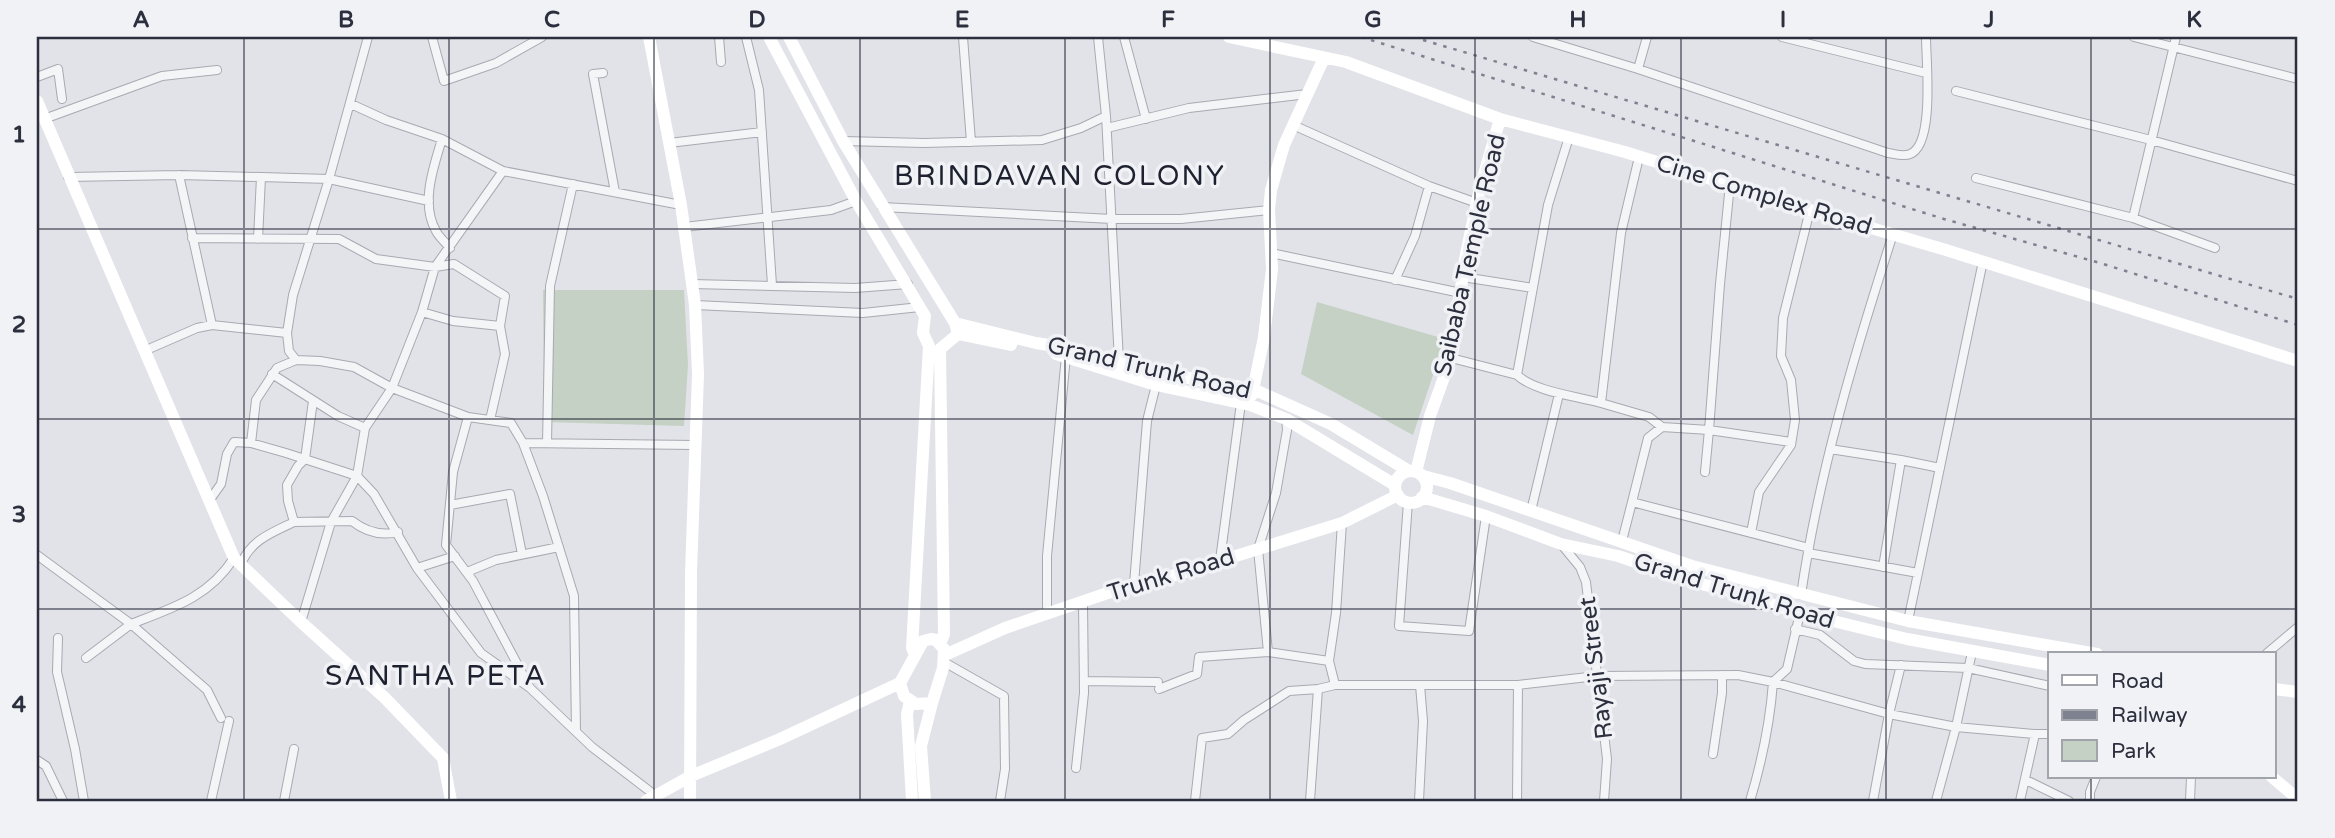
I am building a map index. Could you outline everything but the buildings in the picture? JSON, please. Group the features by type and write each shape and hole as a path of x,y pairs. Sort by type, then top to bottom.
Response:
{"main road":[{"path":"649,37 681,205 695,305 698,374 691,573 690,801"},
{"path":"789,37 843,141 954,324"},
{"name":"Cine Complex Road","path":"1229,37 1346,62 1407,82 1500,119 1730,184 2298,361"},
{"path":"774,38 856,201 908,284 922,312 923,333 935,348 943,654 922,746 925,801"},
{"path":"1246,404 1253,389 1264,337 1272,269 1269,211 1271,190 1284,145 1324,58"},
{"path":"37,101 209,501 238,561 385,698 443,758 451,801"},
{"name":"Saibaba Temple Road","path":"1416,473 1430,416 1451,358 1477,203 1500,119"},
{"path":"922,312 936,313 954,324 1156,385 1246,404 1286,419 1400,494 1416,502 1422,497 1427,485 1416,473 1400,475 1400,494"},
{"path":"651,799 691,776 780,739 900,683 915,655 912,648 935,348 954,324"},
{"name":"Grand Trunk Road","path":"954,324 1119,361 1159,373 1253,389 1331,424 1416,473 1450,482 1692,566 1908,621 2086,652"},
{"name":"Trunk Road","path":"915,655 926,640 936,640 943,654 1005,628 1134,584 1146,584 1342,523 1400,494"},
{"name":"Grand Trunk Road","path":"1422,497 1486,516 1561,544 1618,556 1800,613 1972,652 2048,665"},
{"path":"900,683 904,696 910,701 916,704 933,703"},
{"path":"2276,689 2298,692"},
{"path":"910,701 908,713 912,801"},
{"path":"2273,778 2298,799"}],"street":[{"path":"296,360 289,351 287,333 293,295 312,239 368,37"},
{"path":"432,37 444,80 496,63 541,37"},
{"path":"719,37 721,62"},
{"path":"746,37 759,90 772,285"},
{"path":"963,37 971,142"},
{"path":"1098,37 1107,128 1119,361"},
{"path":"1124,37 1146,119"},
{"path":"1535,37 1888,153 1908,156 1918,149 1925,132 1926,37"},
{"path":"1638,69 1647,37"},
{"path":"1782,37 1926,73"},
{"path":"2134,37 2298,79"},
{"path":"2133,218 2176,37"},
{"path":"37,77 58,68 62,99"},
{"path":"44,119 162,76 217,69"},
{"path":"603,73 593,74 615,192"},
{"path":"1956,91 2151,140 2298,181"},
{"path":"1107,128 1189,108 1307,94"},
{"path":"351,104 386,120 442,139 503,171 681,205"},
{"path":"843,141 1042,140 1070,132 1106,116"},
{"path":"1293,125 1429,186 1477,203"},
{"path":"669,143 762,132"},
{"path":"1517,375 1548,205 1569,137"},
{"path":"442,139 433,172 429,201 430,218 436,232 450,248"},
{"path":"1601,403 1621,233 1639,157"},
{"path":"301,622 331,522 356,476 365,428 392,388 422,312 435,267 503,171"},
{"path":"68,177 179,174 329,179 429,201"},
{"path":"179,174 212,325"},
{"path":"258,239 261,177"},
{"path":"1976,178 2133,218 2215,248"},
{"path":"547,443 550,286 573,184"},
{"path":"1705,472 1730,184"},
{"path":"1395,280 1415,236 1429,186"},
{"path":"684,227 831,210 856,201"},
{"path":"882,207 1112,219 1181,219 1269,211"},
{"path":"1751,533 1759,492 1791,445 1795,421 1791,380 1781,356 1783,318 1810,210"},
{"path":"1801,595 1830,449 1862,331 1893,234"},
{"path":"192,238 339,239 376,259 435,267 454,264 505,296 499,326 505,354 490,420"},
{"path":"1271,253 1461,293"},
{"path":"1908,621 1983,261"},
{"path":"1463,276 1533,288"},
{"path":"692,284 855,288 908,284"},
{"path":"695,305 863,313 922,312"},
{"path":"422,312 453,321 499,326"},
{"path":"144,351 197,328 212,325 287,333"},
{"path":"1047,613 1047,556 1066,356"},
{"path":"1451,358 1517,375 1522,380 1559,394 1570,394 1649,417 1662,427 1709,430 1791,442"},
{"path":"251,443 256,400 277,368 296,360 354,367 392,388 468,417 511,423 523,443 574,596 576,731"},
{"path":"272,374 313,401 365,428"},
{"path":"1134,584 1147,421 1156,385"},
{"path":"1531,511 1559,394"},
{"path":"294,522 287,485 305,459 313,401"},
{"path":"1220,561 1246,404"},
{"path":"468,417 453,472 446,545 467,572 530,688"},
{"path":"1268,652 1258,549 1276,493 1287,430 1286,419"},
{"path":"1622,541 1648,438 1662,427"},
{"path":"209,501 220,484 227,454 234,442 251,443 356,476 374,494 417,568 481,653 530,688 651,799"},
{"path":"523,443 695,445"},
{"path":"1830,449 1940,468"},
{"path":"1883,567 1901,460"},
{"path":"450,505 510,494 522,554"},
{"path":"1400,494 1399,626 1469,631 1486,516"},
{"path":"1632,502 1809,551 1918,573"},
{"path":"86,658 131,624 177,607 207,590 247,550 269,534 294,522 352,520 363,530 387,535 398,532"},
{"path":"1335,685 1329,661 1336,613 1342,523"},
{"name":"Rayaji Street","path":"1561,544 1580,567 1586,582 1607,759 1604,801"},
{"path":"467,572 496,560 559,547"},
{"path":"37,555 131,624 207,690 225,719 211,801"},
{"path":"417,568 455,556"},
{"path":"1076,768 1084,681 1083,602"},
{"path":"1750,801 1765,751 1773,682 1787,669 1800,613"},
{"path":"2268,652 2298,627"},
{"path":"1795,629 1820,635 1854,661 1864,664 1968,668 2048,686"},
{"path":"58,638 57,672 84,801"},
{"path":"1084,681 1158,685 1197,674 1199,657 1268,652 1329,661"},
{"path":"1936,801 1972,652"},
{"path":"943,654 1004,696 1005,769 1000,801"},
{"path":"1873,801 1901,665"},
{"path":"1713,754 1722,675"},
{"path":"1195,801 1202,738 1228,734 1244,720 1289,691 1335,685 1518,685 1597,676 1738,675 1889,714 1956,727 2048,734"},
{"path":"1419,801 1423,721 1420,685"},
{"path":"1517,801 1518,685"},
{"path":"1310,801 1318,689"},
{"path":"2020,801 2035,734"},
{"path":"284,801 294,750"},
{"path":"37,760 46,766 63,801"},
{"path":"2091,801 2090,792 2096,778"},
{"path":"2190,801 2191,778"},
{"path":"2026,779 2070,801"}],"green space":[{"path":"543,290 684,290 688,365 684,426 544,422"},
{"path":"1317,302 1445,339 1413,435 1301,374"}],"railway":[{"path":"1361,37 1944,219 2100,263 2298,325"},
{"path":"1413,37 2298,299"}],"district":[{"name":"BRINDAVAN COLONY","path":"1060,176"},
{"name":"SANTHA PETA","path":"436,676"}]}
